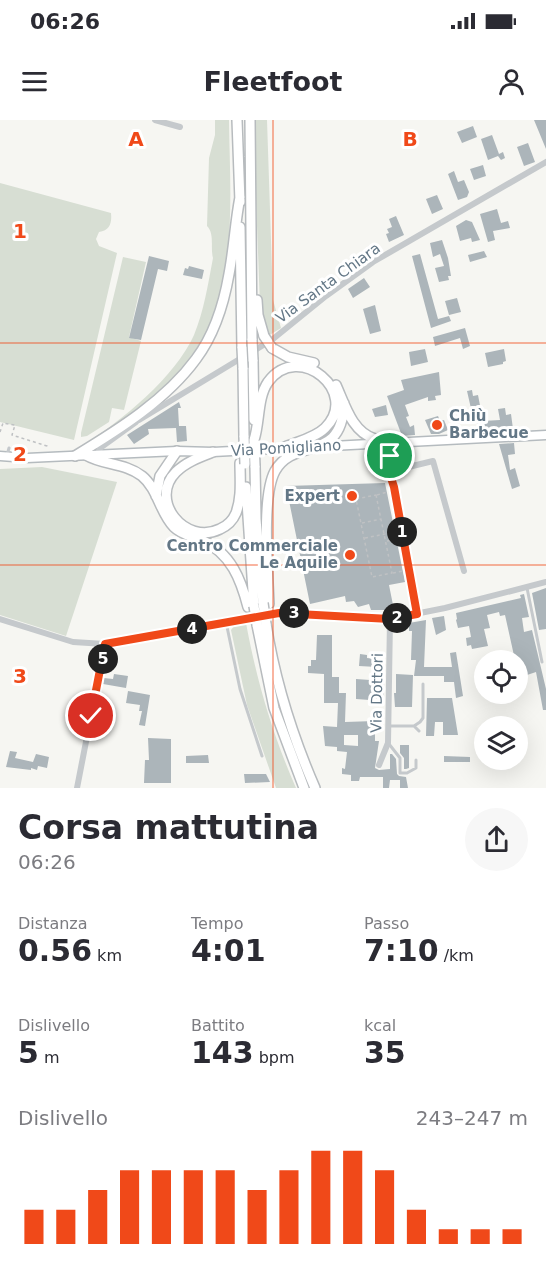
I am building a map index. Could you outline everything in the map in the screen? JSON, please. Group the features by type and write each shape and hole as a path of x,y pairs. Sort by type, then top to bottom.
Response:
{"highway":[{"path":"213,452 191,461 175,473 167,489 168,507 176,521 197,533 212,533 223,528 235,516 240,495 242,436 239,407 244,383 237,120"},
{"path":"250,120 252,340 259,605 271,699 304,788"},
{"path":"75,456 125,423 182,377 197,358 207,340 223,299 229,274 240,197"},
{"path":"250,232 255,255 258,315 264,336 272,348 288,357 316,364 336,384 354,423 361,431 376,440 399,443"},
{"path":"255,440 263,393 268,383 281,370 308,367 324,376 333,391 336,401 334,411 324,430 284,448"},
{"path":"259,605 273,474 288,457 319,447 333,438 342,420 344,403"},
{"path":"156,495 160,476 177,451"},
{"path":"86,455 94,460 106,461 134,471 143,477 175,528 211,545 228,559 259,605"},
{"path":"242,463 248,540 261,625 293,736 315,788"}],"main road":[{"name":"Via Pomigliano","path":"5,454 27,458 546,437"}],"street":[{"path":"155,120 180,127"},
{"name":"Via Santa Chiara","path":"125,423 139,420 273,339 373,262 546,162"},
{"path":"98,454 100,448 106,443 139,420"},
{"path":"387,444 392,471 433,460 464,571"},
{"path":"387,444 388,472 394,487 417,614"},
{"path":"414,582 417,614"},
{"path":"0,619 73,642 105,644 279,613 390,619 546,582"},
{"name":"Via Dottori","path":"379,765 388,743 391,709 390,619"},
{"path":"77,788 105,644"}],"lane":[{"path":"454,439 453,426 457,422"},
{"path":"527,588 542,662"},
{"path":"226,621 240,689 262,756"},
{"path":"388,726 414,726 420,722 423,718 423,684"},
{"path":"414,726 418,731"},
{"path":"388,743 400,758 400,773 407,773 416,768 416,760"}],"path":[{"path":"0,432 3,423 15,425 12,435 47,446"},
{"path":"389,492 356,499 372,578 404,570"},
{"path":"376,495 392,573"},
{"path":"361,523 381,519"},
{"path":"364,538 397,532"},
{"path":"386,541 398,539"}],"shaded area":[{"path":"215,120 229,120 229,242 225,272 208,330 193,356 172,380 128,417 84,446 130,411 161,382 174,367 194,335 203,307 213,258 212,237 207,226 209,158 215,135"},
{"path":"253,120 267,120 273,300 281,328 268,336 260,305"},
{"path":"0,183 111,213 110,226 99,232 96,239 99,246 117,253 74,440 0,422"},
{"path":"123,257 146,262 129,337 141,341 124,410 112,408 109,422 87,436 81,437 81,433"},
{"path":"42,467 117,482 66,636 0,615 0,469"},
{"path":"246,623 266,707 296,788 276,788 247,705 231,630 235,625"}],"building":[{"path":"534,120 546,120 546,149"},
{"path":"473,126 477,137 462,143 457,132"},
{"path":"492,135 499,154 503,152 505,158 501,160 498,156 488,160 481,139"},
{"path":"528,143 535,162 524,166 517,147"},
{"path":"483,165 486,176 474,180 470,169"},
{"path":"454,171 458,182 464,180 469,192 467,197 458,200 448,174"},
{"path":"437,195 443,209 432,214 426,199"},
{"path":"497,209 501,223 508,221 510,228 493,231 495,240 488,242 480,214"},
{"path":"396,216 404,235 389,242 387,229 392,227 389,219"},
{"path":"466,220 472,222 480,240 472,242 471,238 460,241 456,226"},
{"path":"442,240 451,276 448,276 449,280 439,282 435,268 444,266 440,254 433,257 430,243"},
{"path":"484,251 487,257 470,262 468,255"},
{"path":"420,254 438,319 449,316 451,321 431,328 412,256"},
{"path":"149,256 169,261 167,271 158,269 141,340 129,338"},
{"path":"189,266 204,270 202,279 183,275 185,268 188,269"},
{"path":"364,278 370,287 353,298 348,289"},
{"path":"457,298 461,312 449,315 445,301"},
{"path":"375,305 381,331 370,334 363,309"},
{"path":"465,328 470,346 463,349 460,338 435,346 433,337"},
{"path":"425,349 428,362 411,366 409,352"},
{"path":"504,349 506,361 503,364 488,367 485,353"},
{"path":"439,372 441,395 435,396 436,400 428,401 428,397 405,405 409,416 406,417 410,427 414,425 415,435 402,436 387,396 404,390 401,380"},
{"path":"472,390 473,396 478,395 483,421 500,420 498,409 505,408 506,415 511,414 513,429 479,431 467,391"},
{"path":"179,402 181,408 178,408 179,426 186,426 187,441 177,442 176,428 148,429 149,434 134,444 127,435"},
{"path":"386,405 388,415 375,417 372,409"},
{"name":"Chiù Barbecue","path":"438,416 440,421 444,420 448,430 439,434 431,434 425,420"},
{"path":"514,443 515,454 508,455 510,470 515,468 520,486 512,489 499,444"},
{"name":"Centro Commerciale Le Aquile","path":"385,483 405,582 389,585 394,610 371,610 369,604 358,607 354,601 346,602 345,596 310,604 286,486"},
{"path":"546,588 546,629 539,630 532,593"},
{"path":"524,594 529,617 522,618 524,632 532,630 546,689 546,710 543,710 536,672 528,675 528,650 513,650 505,615 500,616 499,612 487,615 490,628 484,629 488,646 472,649 471,645 467,646 466,638 471,637 469,626 458,628 456,620 456,613 521,598 520,595"},
{"path":"444,616 446,630 436,635 432,618"},
{"path":"426,620 424,667 452,667 450,653 456,652 463,696 456,698 454,682 444,682 444,676 414,676 416,660 411,660 412,631 409,631 409,623"},
{"path":"317,635 332,635 332,677 339,677 339,693 346,693 345,722 375,721 375,741 379,741 375,768 390,769 390,754 392,754 396,759 397,774 406,777 408,788 400,788 400,780 390,780 389,788 383,788 383,777 360,777 359,781 351,781 351,775 342,774 342,768 345,769 347,752 337,751 337,747 325,746 323,726 337,727 338,703 324,703 324,674 308,673 311,660 316,660","holes":["344,735 358,735 358,746 344,745"]},
{"path":"360,654 376,659 377,667 359,666"},
{"path":"114,674 128,676 126,688 103,684 104,678 113,679"},
{"path":"396,674 413,675 412,707 395,707"},
{"path":"356,679 384,681 383,701 356,699"},
{"path":"128,691 150,695 145,726 139,725 142,711 139,711 140,705 126,703"},
{"path":"427,698 452,698 458,735 443,735 443,722 435,722 434,736 426,736"},
{"path":"148,738 171,739 171,783 144,783 145,760 149,760"},
{"path":"400,745 409,745 409,768 406,769 404,769 404,758 400,753"},
{"path":"10,751 17,752 15,758 33,762 36,754 49,757 47,768 38,766 37,770 31,768 31,770 6,767"},
{"path":"208,755 209,763 186,763 186,756"},
{"path":"444,756 470,757 470,762 444,762"},
{"path":"244,774 266,774 270,782 245,783"}],"place":[{"name":"Chiù Barbecue","path":"437,425"},
{"name":"Expert","path":"352,496"},
{"name":"Centro Commerciale Le Aquile","path":"350,555"}],"route":[{"path":"91,716 105,644 279,613 390,619 417,614 394,487 388,472 387,444 390,456"}]}
